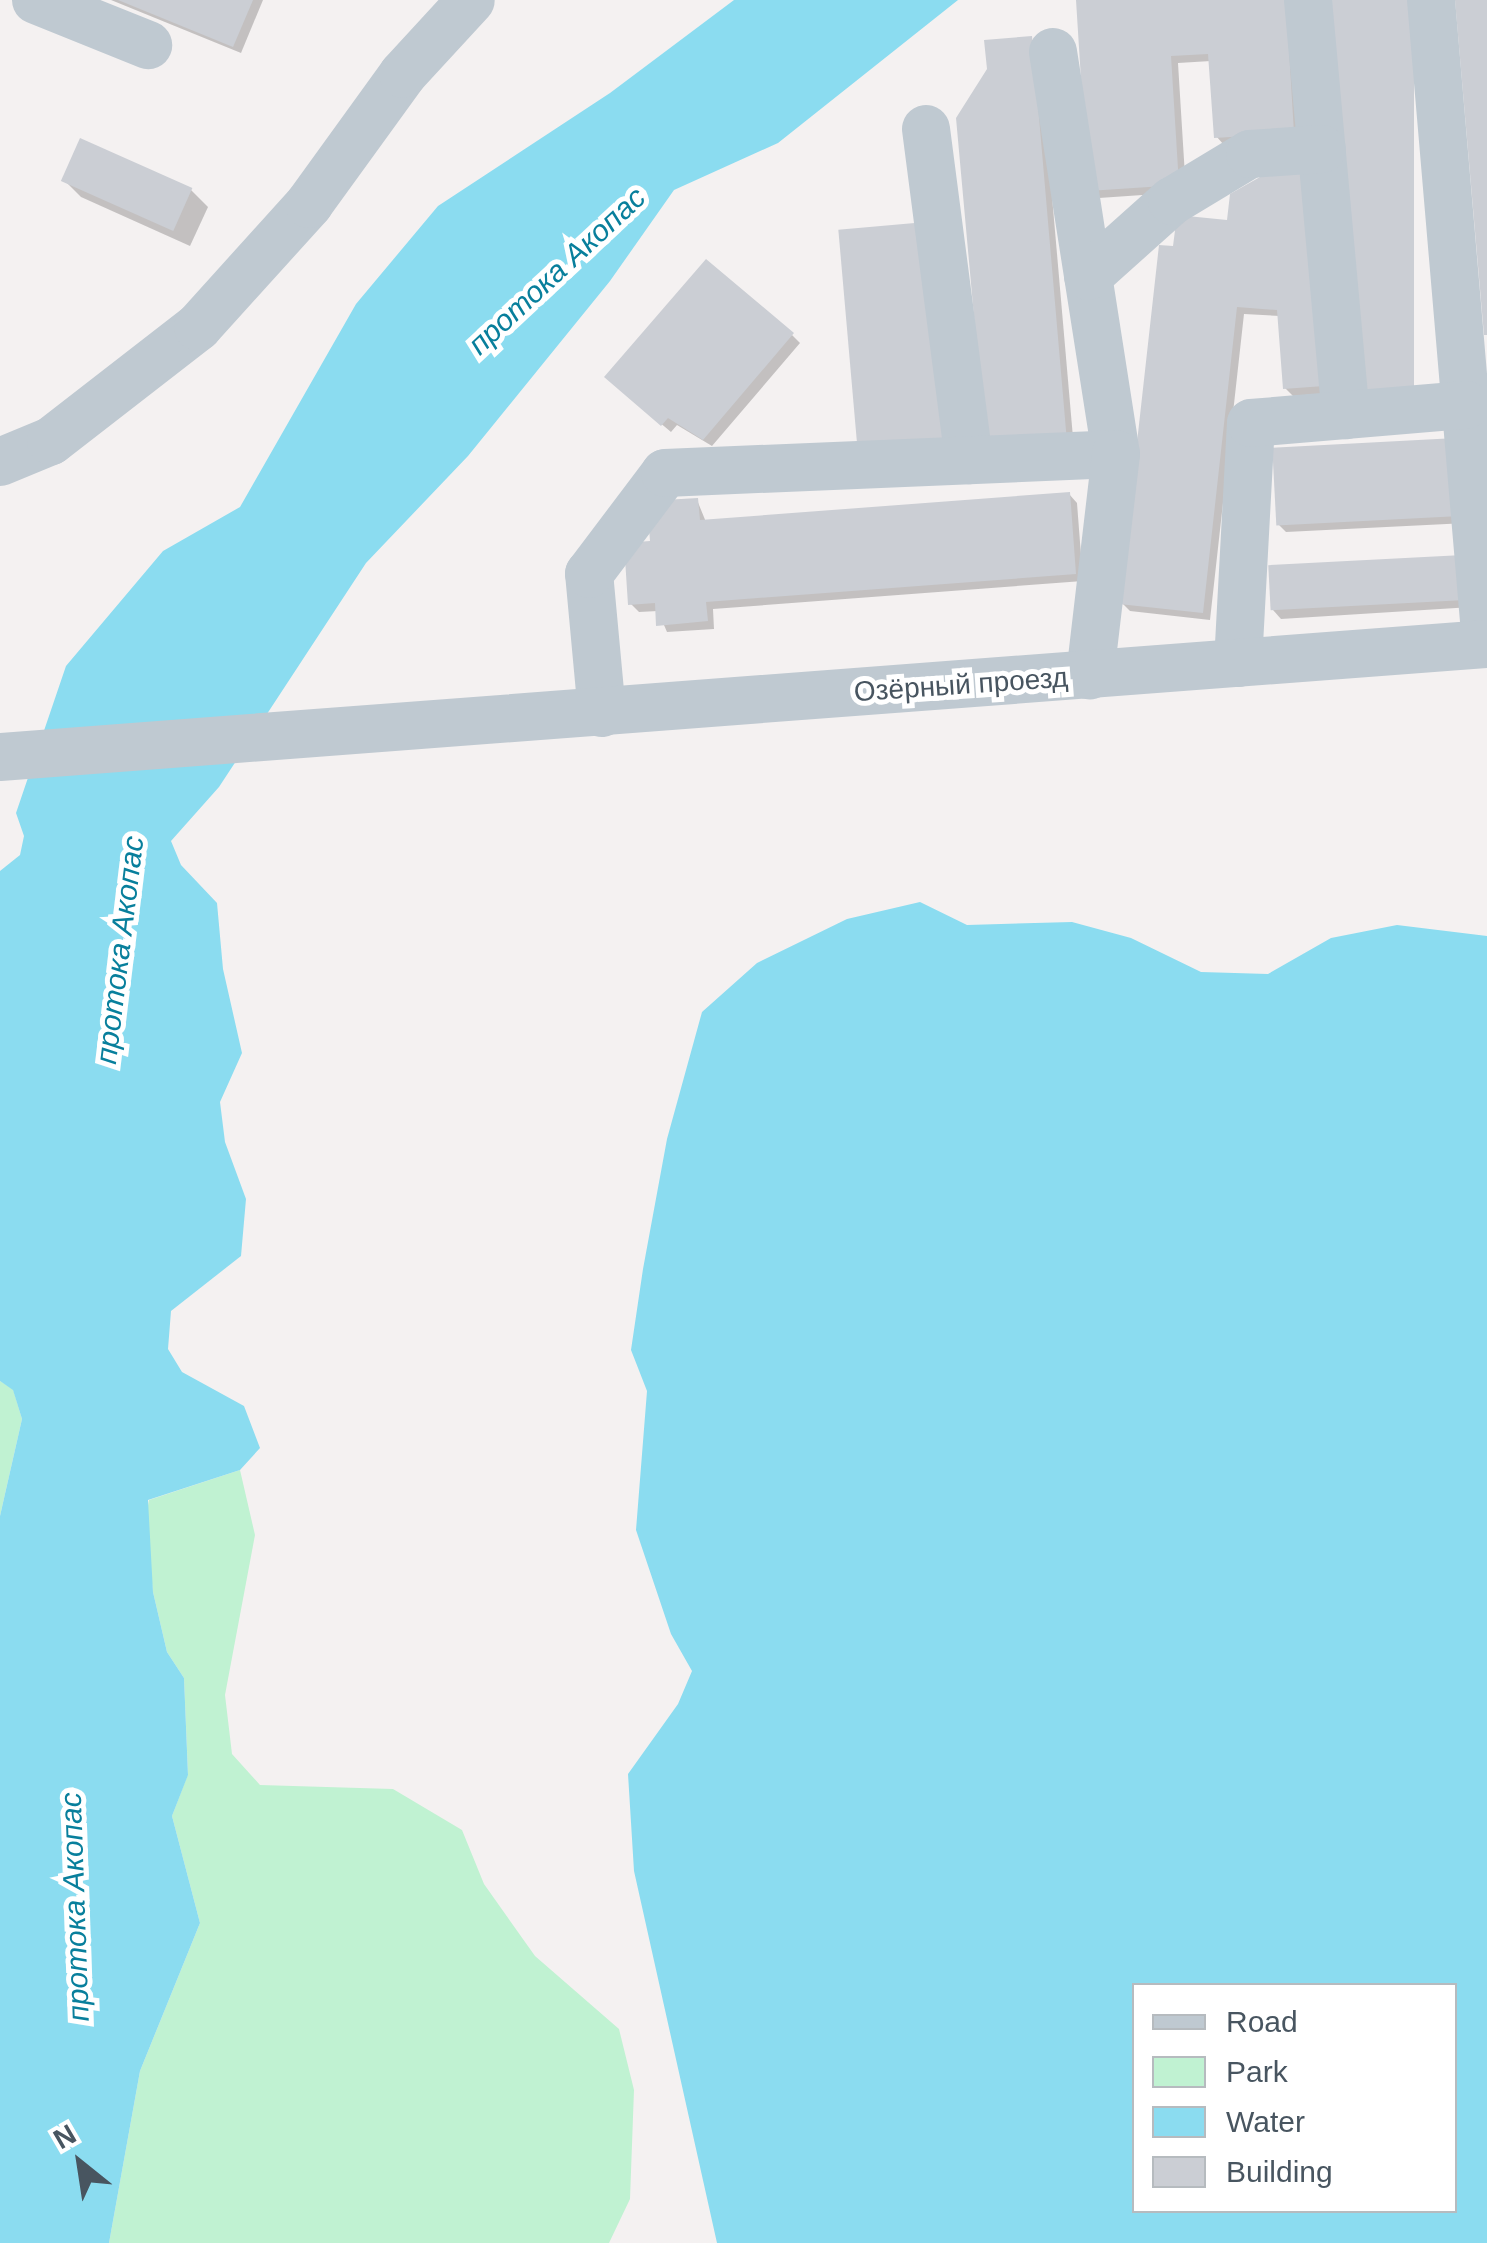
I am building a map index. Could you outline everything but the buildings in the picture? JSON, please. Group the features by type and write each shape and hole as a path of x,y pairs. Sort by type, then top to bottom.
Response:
{"street":[{"path":"36,0 148,45"},
{"path":"0,462 51,441 198,327 309,204 442,25 472,0"},
{"path":"1308,0 1346,416"},
{"path":"1431,0 1486,644"},
{"path":"1053,52 1116,454 1090,675"},
{"path":"926,129 969,460"},
{"path":"1088,276 1172,201 1250,154 1322,150"},
{"path":"1238,663 1251,424 1466,405"},
{"path":"602,713 589,574 665,472 1116,454"},
{"name":"Озёрный проезд","path":"0,757 1486,644"}],"green space":[{"path":"0,1381 13,1389 22,1419 0,1516"},
{"path":"240,1470 255,1535 225,1695 232,1754 260,1785 393,1789 462,1830 484,1884 535,1956 619,2029 634,2090 630,2199 609,2243 109,2243 140,2071 200,1923 172,1816 188,1774 184,1678 167,1652 153,1592 145,1521 149,1500"}],"water":[{"name":"протока Акопас","path":"734,0 958,0 778,143 674,190 610,281 468,456 366,563 219,787 171,841 181,865 217,903 223,969 242,1053 220,1102 225,1142 246,1199 241,1256 171,1311 168,1349 182,1372 244,1406 260,1448 240,1470 148,1500 153,1592 167,1652 184,1678 188,1775 172,1816 200,1923 140,2071 109,2243 0,2243 0,1516 22,1419 13,1390 0,1381 0,871 20,855 24,836 16,813 66,666 163,551 240,507 356,304 438,206 610,93"},
{"path":"920,902 967,925 1072,922 1131,938 1201,972 1268,974 1331,938 1397,925 1487,936 1487,2243 717,2243 634,1871 628,1774 678,1704 692,1671 671,1634 636,1530 647,1391 631,1350 667,1139 702,1012 757,963 847,919"}]}
